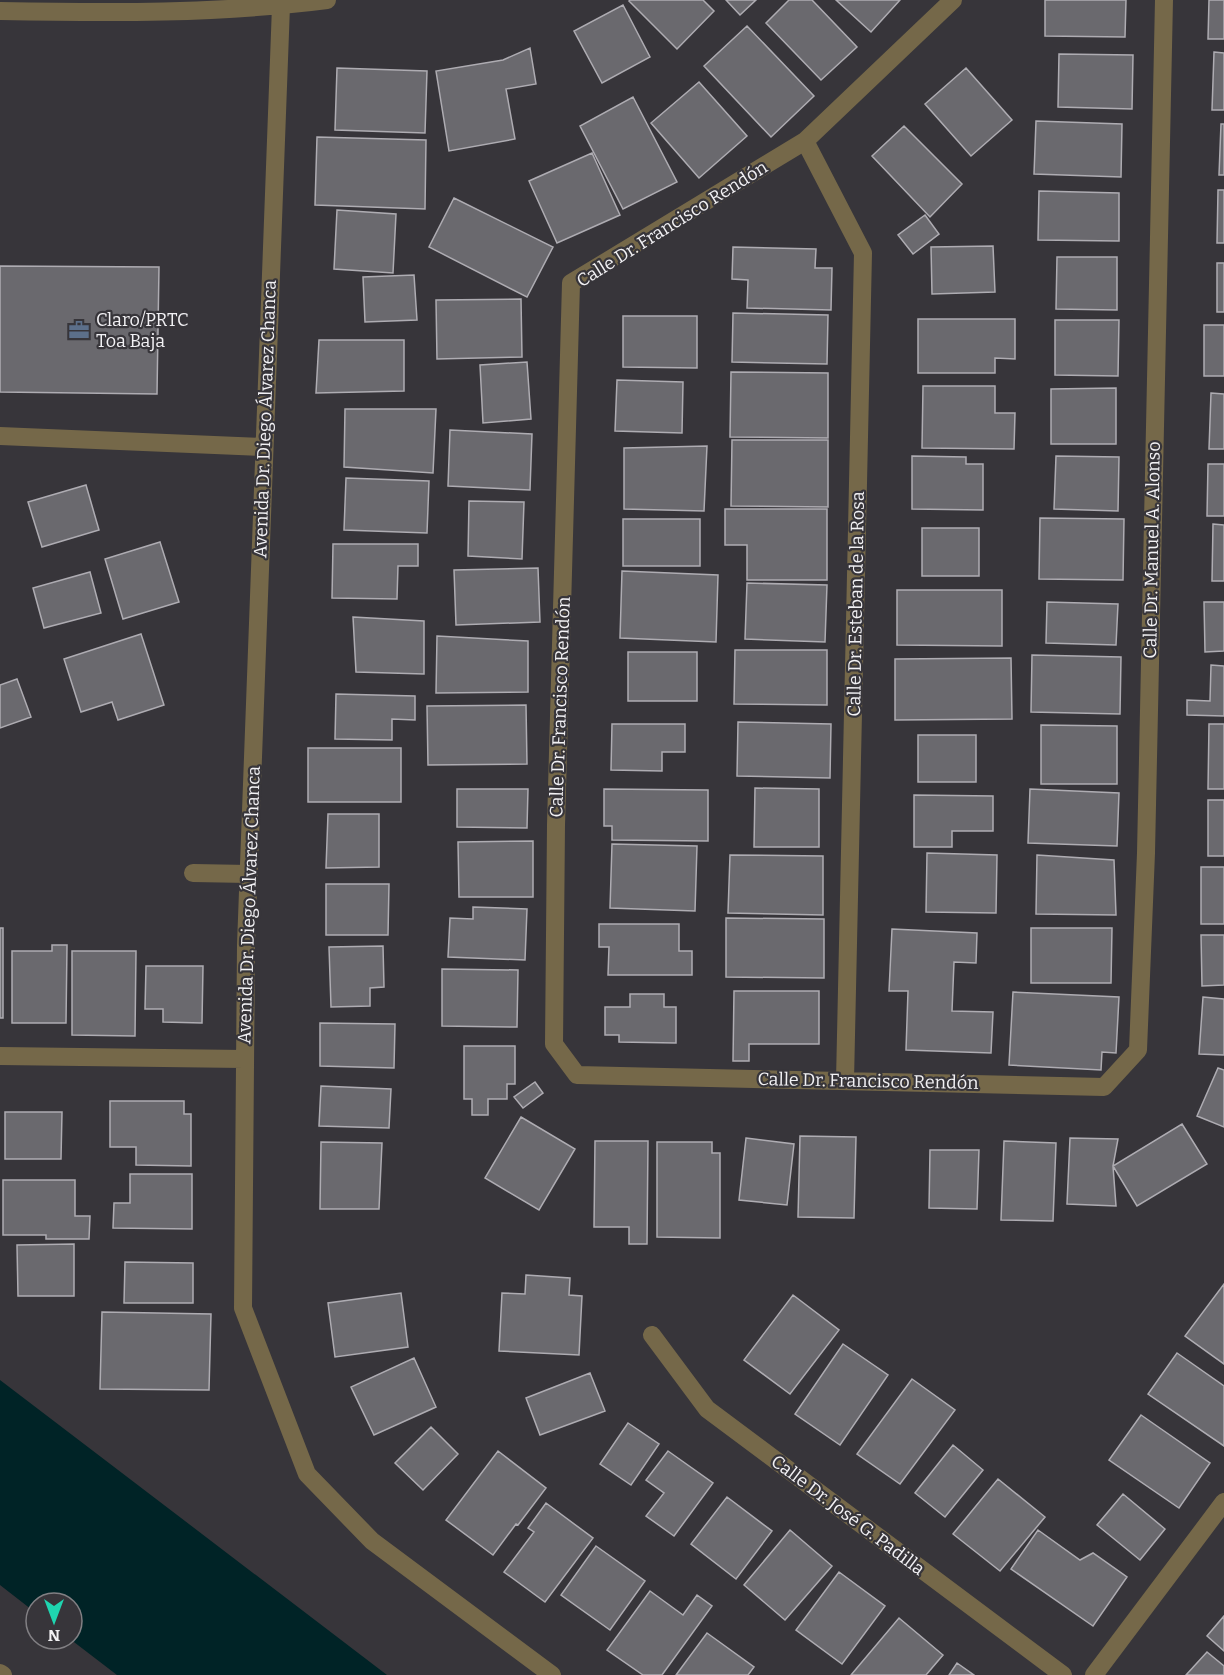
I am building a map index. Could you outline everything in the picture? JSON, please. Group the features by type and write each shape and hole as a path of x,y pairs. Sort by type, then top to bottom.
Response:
{"street":[{"path":"0,11 96,13 178,5 327,0"},
{"name":"Calle Dr. Francisco Rendón","path":"953,0 805,141 571,283 556,836 554,1044 577,1075 1104,1087"},
{"name":"Calle Dr. Manuel A. Alonso","path":"1104,1087 1138,1050 1146,842 1164,0"},
{"name":"Avenida Dr. Diego Álvarez Chanca","path":"281,2 249,874 244,1059 243,1308 307,1474 372,1541 552,1675"},
{"name":"Calle Dr. Esteban de la Rosa","path":"805,141 863,253 845,1081"},
{"path":"0,436 264,447"},
{"path":"193,873 249,874"},
{"path":"0,1056 244,1059"},
{"name":"Calle Dr. José G. Padilla","path":"652,1335 707,1409 1063,1675"},
{"path":"1094,1675 1224,1502"}],"water":[{"path":"0,1380 387,1675 117,1675 84,1650 84,1591 24,1591 24,1604 0,1585"}],"building":[{"path":"630,0 703,0 714,11 677,49"},
{"path":"726,0 756,0 740,15"},
{"path":"789,0 812,0 857,47 821,80 766,23"},
{"path":"836,0 900,0 871,32"},
{"path":"1045,0 1126,0 1125,37 1045,36"},
{"path":"1209,0 1224,0 1224,39 1208,39"},
{"path":"623,5 650,57 602,83 574,31"},
{"path":"747,26 814,96 771,137 704,66"},
{"path":"530,48 536,84 506,89 515,139 449,151 436,71 503,60"},
{"path":"1214,52 1224,53 1224,110 1212,110"},
{"path":"1059,54 1133,55 1132,109 1058,107"},
{"path":"337,68 427,71 425,133 335,130"},
{"path":"966,68 1012,120 971,156 925,104"},
{"path":"699,82 747,136 699,178 651,123"},
{"path":"633,97 677,182 623,209 580,126"},
{"path":"1036,121 1122,124 1121,177 1034,174"},
{"path":"1221,124 1224,124 1224,175 1219,175"},
{"path":"904,126 962,184 930,217 872,156"},
{"path":"317,137 426,140 425,209 315,205"},
{"path":"592,153 620,215 557,243 529,181"},
{"path":"1218,190 1224,190 1224,243 1217,243"},
{"path":"1039,191 1119,193 1119,241 1038,240"},
{"path":"454,198 553,247 527,297 429,247"},
{"path":"337,210 396,214 393,273 334,269"},
{"path":"925,215 939,234 913,254 898,235"},
{"path":"993,246 995,292 932,294 931,247"},
{"path":"733,247 816,249 815,268 832,268 831,310 747,308 748,280 732,279"},
{"path":"1057,257 1117,257 1117,310 1056,309"},
{"path":"1217,263 1224,263 1224,312 1217,312"},
{"name":"Claro/PRTC Toa Baja","path":"0,266 159,267 157,394 0,392"},
{"path":"414,275 417,320 365,322 363,277"},
{"path":"521,299 522,357 437,359 436,300"},
{"path":"733,313 828,315 827,364 732,362"},
{"path":"623,316 697,316 697,368 623,367"},
{"path":"918,319 1015,319 1015,359 995,358 995,373 918,373"},
{"path":"1055,320 1119,320 1118,376 1055,375"},
{"path":"1204,325 1224,325 1224,376 1204,376"},
{"path":"319,340 404,340 404,391 316,393"},
{"path":"527,362 531,419 483,423 480,365"},
{"path":"731,372 828,373 828,438 730,437"},
{"path":"617,380 683,382 682,433 615,431"},
{"path":"923,386 995,386 995,413 1015,413 1014,449 922,448"},
{"path":"1116,388 1116,444 1051,444 1051,389"},
{"path":"1211,393 1224,394 1224,449 1209,449"},
{"path":"345,409 436,409 433,473 344,467"},
{"path":"450,430 532,434 530,490 448,486"},
{"path":"732,440 828,440 828,507 731,506"},
{"path":"707,446 704,511 624,509 624,448"},
{"path":"912,456 966,457 966,464 983,464 983,510 912,509"},
{"path":"1056,456 1119,457 1118,511 1054,509"},
{"path":"1208,464 1224,464 1224,516 1207,516"},
{"path":"346,478 429,481 427,533 344,530"},
{"path":"86,485 99,530 42,547 28,502"},
{"path":"469,501 524,502 522,559 468,556"},
{"path":"725,509 827,509 827,580 747,580 747,545 725,545"},
{"path":"1040,518 1124,519 1123,580 1039,579"},
{"path":"623,519 700,519 700,566 623,566"},
{"path":"1213,524 1224,525 1224,581 1212,581"},
{"path":"922,528 979,528 979,576 922,576"},
{"path":"160,542 179,602 123,619 105,559"},
{"path":"333,544 418,544 418,566 398,566 397,599 332,598"},
{"path":"538,568 540,622 456,625 454,570"},
{"path":"622,571 718,575 716,642 620,638"},
{"path":"90,572 101,613 44,628 33,588"},
{"path":"747,583 827,585 825,642 745,639"},
{"path":"897,590 1002,590 1002,646 897,645"},
{"path":"1047,602 1118,604 1116,645 1046,643"},
{"path":"1204,602 1224,602 1224,651 1205,652"},
{"path":"353,617 424,621 424,674 356,672"},
{"path":"141,634 164,705 118,720 112,702 81,712 64,659"},
{"path":"437,636 528,641 528,692 436,693"},
{"path":"735,650 827,650 827,705 734,704"},
{"path":"628,652 697,652 697,701 628,701"},
{"path":"1032,655 1121,657 1120,714 1031,712"},
{"path":"1011,658 1012,719 895,720 895,659"},
{"path":"1211,665 1224,666 1224,716 1187,715 1187,700 1210,701"},
{"path":"17,679 31,717 0,728 0,685"},
{"path":"336,694 415,696 415,720 392,719 392,740 335,739"},
{"path":"526,705 527,764 428,765 427,706"},
{"path":"738,722 831,724 830,778 737,776"},
{"path":"612,724 685,724 685,752 662,752 662,771 611,770"},
{"path":"1209,724 1224,724 1224,789 1208,789"},
{"path":"1041,725 1117,726 1117,784 1041,784"},
{"path":"918,735 976,735 976,782 918,782"},
{"path":"308,748 401,748 401,802 308,802"},
{"path":"755,788 819,789 819,847 754,847"},
{"path":"457,789 528,789 527,828 457,827"},
{"path":"604,789 708,790 708,841 612,840 612,826 604,826"},
{"path":"1030,789 1119,793 1117,846 1028,843"},
{"path":"914,795 993,796 993,831 952,831 952,847 914,847"},
{"path":"1208,800 1224,800 1224,856 1208,856"},
{"path":"328,814 379,814 379,867 326,868"},
{"path":"533,841 533,897 459,897 458,842"},
{"path":"612,844 697,846 695,911 610,908"},
{"path":"927,853 997,855 996,913 926,912"},
{"path":"730,855 823,856 823,915 728,913"},
{"path":"1037,855 1114,860 1116,915 1036,914"},
{"path":"1201,867 1224,867 1224,924 1201,924"},
{"path":"326,884 389,884 388,935 326,935"},
{"path":"473,907 527,909 525,960 448,957 450,918 473,919"},
{"path":"726,918 824,919 824,978 726,977"},
{"path":"599,924 679,924 679,951 692,951 692,975 608,975 609,947 599,947"},
{"path":"0,928 3,928 3,1018 0,1018"},
{"path":"1031,928 1112,928 1111,983 1031,983"},
{"path":"892,929 977,933 976,963 954,962 952,1011 993,1012 991,1053 906,1050 908,991 889,991"},
{"path":"1201,935 1224,935 1224,985 1202,986"},
{"path":"52,945 67,945 66,1023 12,1023 12,951 52,951"},
{"path":"383,946 384,987 370,988 370,1006 331,1007 329,947"},
{"path":"72,951 136,951 135,1036 72,1035"},
{"path":"146,966 203,966 202,1023 163,1022 163,1009 145,1009"},
{"path":"442,969 518,970 517,1027 442,1026"},
{"path":"734,991 819,991 819,1044 749,1044 749,1061 733,1061"},
{"path":"1013,992 1119,997 1116,1053 1102,1052 1101,1070 1009,1065"},
{"path":"630,994 664,994 664,1007 676,1007 676,1043 619,1042 619,1035 605,1035 605,1007 630,1007"},
{"path":"1203,997 1224,999 1224,1055 1199,1054"},
{"path":"320,1023 395,1024 394,1068 320,1066"},
{"path":"464,1046 515,1046 515,1084 507,1084 507,1099 488,1099 488,1115 472,1115 472,1099 464,1099"},
{"path":"1218,1068 1224,1070 1224,1127 1197,1116"},
{"path":"535,1082 543,1093 523,1108 514,1097"},
{"path":"321,1086 391,1089 389,1128 319,1126"},
{"path":"110,1101 184,1101 184,1114 191,1114 191,1166 136,1165 136,1147 110,1147"},
{"path":"5,1112 62,1112 61,1159 5,1159"},
{"path":"521,1117 575,1149 539,1210 485,1178"},
{"path":"1182,1124 1207,1164 1137,1206 1113,1166"},
{"path":"800,1136 856,1137 854,1218 798,1217"},
{"path":"746,1138 794,1144 787,1205 739,1200"},
{"path":"1070,1138 1118,1139 1113,1166 1116,1206 1067,1204"},
{"path":"595,1141 648,1141 647,1244 629,1244 629,1227 594,1227"},
{"path":"1004,1141 1056,1143 1053,1221 1001,1220"},
{"path":"321,1142 382,1143 379,1209 320,1209"},
{"path":"657,1142 712,1142 712,1153 720,1153 720,1238 657,1237"},
{"path":"930,1150 979,1150 977,1209 929,1208"},
{"path":"130,1174 192,1174 192,1229 113,1228 114,1203 130,1203"},
{"path":"3,1180 75,1180 75,1216 90,1216 89,1239 46,1239 46,1235 3,1235"},
{"path":"74,1244 74,1296 18,1296 17,1245"},
{"path":"125,1262 193,1263 193,1303 124,1303"},
{"path":"526,1275 570,1278 569,1295 582,1296 579,1355 499,1351 502,1293 525,1294"},
{"path":"1224,1284 1224,1364 1185,1336"},
{"path":"401,1293 408,1347 335,1357 328,1303"},
{"path":"793,1295 839,1330 790,1394 744,1360"},
{"path":"102,1312 211,1314 209,1390 100,1389"},
{"path":"843,1344 888,1375 840,1445 795,1414"},
{"path":"1177,1353 1224,1386 1224,1446 1148,1394"},
{"path":"414,1358 436,1407 374,1435 351,1387"},
{"path":"590,1373 605,1411 540,1435 526,1398"},
{"path":"912,1379 955,1410 900,1484 857,1454"},
{"path":"1141,1415 1210,1463 1179,1508 1109,1460"},
{"path":"628,1423 659,1444 631,1485 600,1464"},
{"path":"431,1427 458,1454 423,1490 395,1463"},
{"path":"953,1445 983,1470 945,1517 915,1493"},
{"path":"498,1451 546,1488 493,1555 446,1520"},
{"path":"668,1451 713,1483 674,1536 646,1516 664,1493 646,1480"},
{"path":"998,1479 1045,1517 1000,1571 953,1534"},
{"path":"1123,1494 1165,1529 1140,1560 1097,1525"},
{"path":"727,1497 772,1531 736,1579 691,1544"},
{"path":"546,1503 593,1538 545,1602 504,1572 534,1532 528,1528"},
{"path":"790,1530 832,1566 785,1620 744,1585"},
{"path":"1038,1530 1080,1560 1093,1553 1127,1577 1093,1626 1011,1569"},
{"path":"596,1546 645,1581 610,1630 561,1595"},
{"path":"839,1572 885,1606 842,1664 796,1630"},
{"path":"650,1591 683,1615 697,1595 712,1606 662,1675 643,1675 607,1650"},
{"path":"1224,1616 1224,1651 1207,1636"},
{"path":"899,1618 943,1655 926,1675 851,1675"},
{"path":"707,1633 754,1667 748,1675 676,1675"},
{"path":"1207,1652 1224,1666 1224,1675 1186,1675"},
{"path":"957,1663 974,1675 949,1675"}],"place":[{"name":"Claro/PRTC Toa Baja","path":"79,330"}]}
